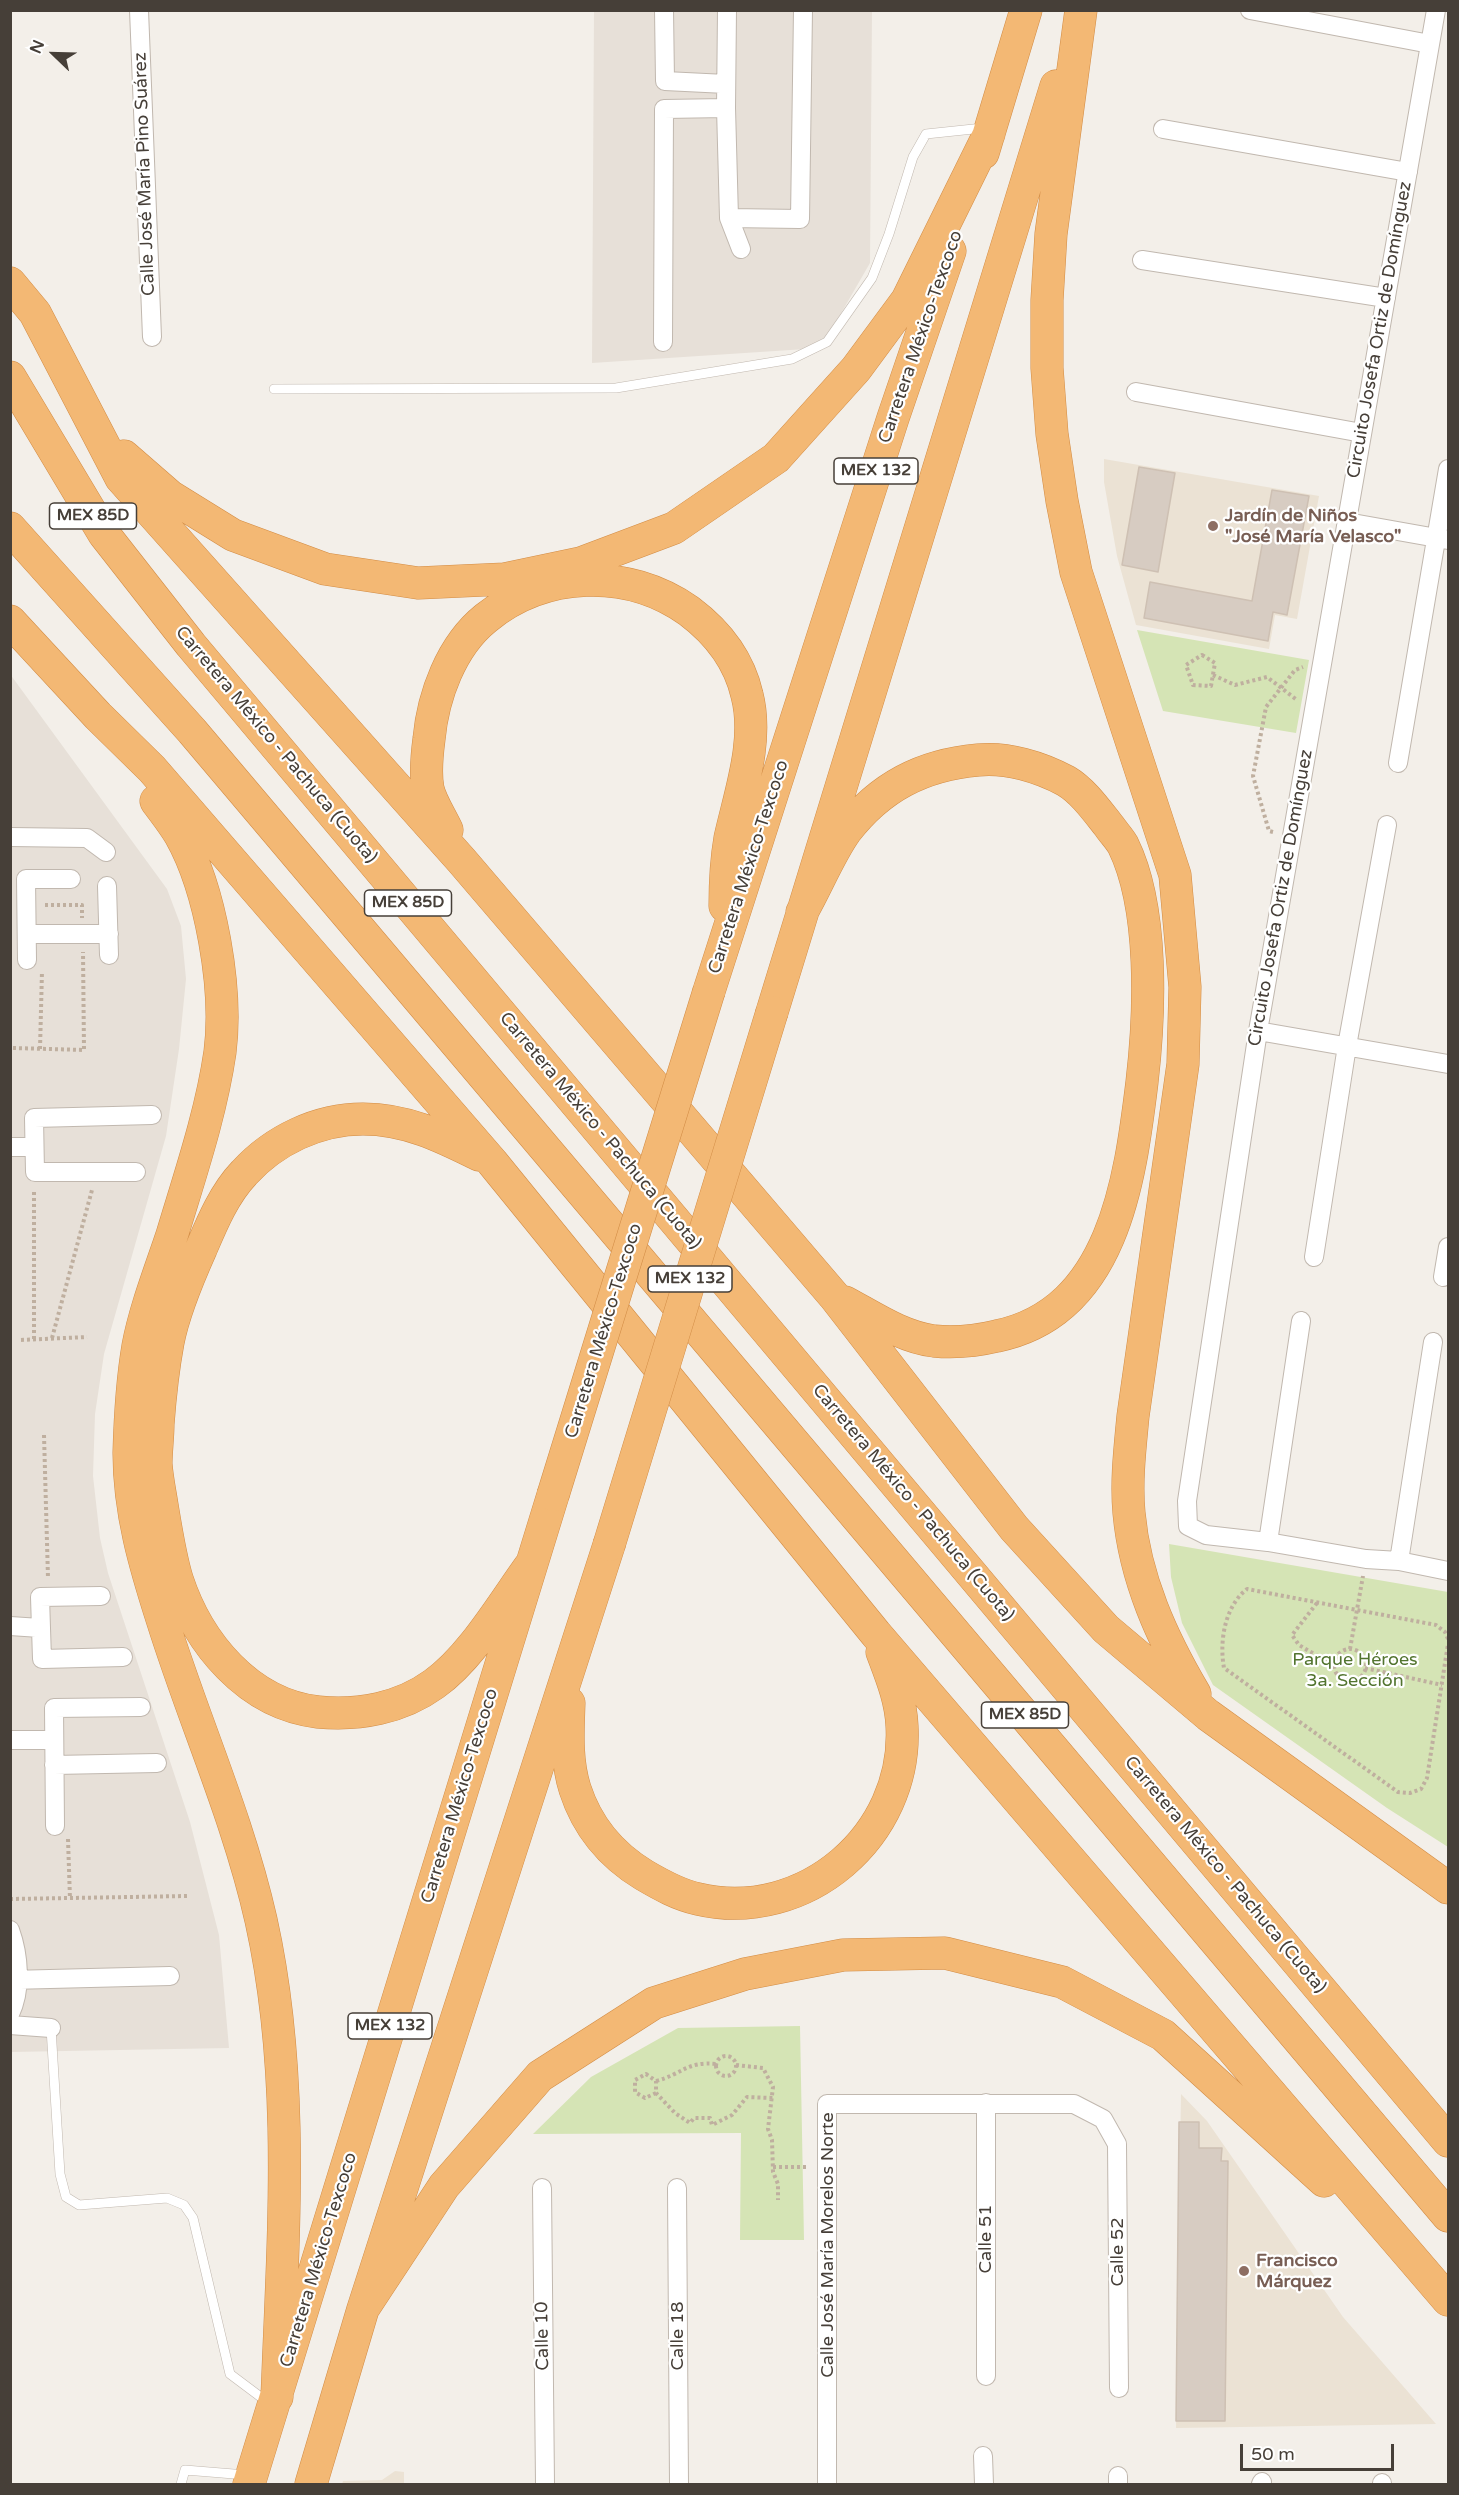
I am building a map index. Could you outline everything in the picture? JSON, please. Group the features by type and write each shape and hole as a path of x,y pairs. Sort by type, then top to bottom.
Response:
{"highway":[{"name":"Carretera México-Texcoco","path":"250,2480 727,933 893,418 991,130 1026,10"},
{"path":"1080,10 1050,245 1047,368 1053,434 1062,501 1077,572 1175,875 1185,987 1183,1064 1133,1416 1128,1470 1129,1513 1136,1556 1149,1604 1170,1651 1208,1715"},
{"name":"MEX 132","path":"311,2484 363,2309 609,1545 1080,10"},
{"path":"99,434 170,496 233,535 325,569 418,583 505,579 581,564 674,528 776,458 856,369 907,300 991,130"},
{"path":"10,283 35,313 121,478 462,861 834,1296 1014,1528 1106,1629 1208,1715 1449,1888"},
{"name":"Carretera México - Pachuca (Cuota)","path":"10,377 104,534 191,645 1449,2141"},
{"name":"MEX 85D","path":"10,528 199,740 1449,2216"},
{"path":"462,861 428,789 427,753 431,712 444,675 463,645 485,619 515,599 544,586 575,580 611,580 646,589 678,604 705,623 726,647 739,670 748,697 750,727 745,774 726,865 727,933"},
{"path":"10,621 98,716 152,770 492,1162 876,1634 1449,2300"},
{"path":"98,716 180,835 200,879 211,925 219,976 222,1013 220,1049 211,1098 195,1161 139,1341 131,1401 129,1457 132,1509 141,1554 179,1672 241,1843 261,1920 274,1989 282,2053 285,2126 275,2402"},
{"path":"802,912 845,832 878,798 912,775 948,763 991,759 1027,765 1067,782 1095,807 1122,844 1138,889 1148,958 1147,1038 1138,1117 1127,1178 1110,1235 1087,1280 1058,1310 1016,1332 975,1341 933,1341 895,1329 834,1296"},
{"path":"492,1162 424,1129 390,1120 360,1119 301,1131 271,1149 257,1161 243,1174 215,1215 184,1291 168,1340 160,1402 156,1464 177,1580 208,1644 227,1666 252,1688 278,1701 307,1711 336,1714 370,1711 403,1702 435,1683 463,1658 530,1566"},
{"path":"571,1666 568,1758 574,1787 584,1811 599,1836 615,1854 633,1868 665,1887 697,1899 718,1903 740,1903 771,1899 812,1883 839,1866 859,1847 883,1814 895,1784 902,1755 902,1725 898,1696 876,1634"},
{"path":"363,2309 444,2186 540,2076 654,2003 745,1974 843,1955 945,1953 1062,1982 1163,2035 1424,2271"}],"street":[{"name":"Calle José María Pino Suárez","path":"139,10 152,337"},
{"path":"664,10 665,81 726,84"},
{"path":"727,10 726,108 729,218 741,249"},
{"path":"729,218 800,219 803,10"},
{"path":"1250,10 1430,44"},
{"name":"Circuito Josefa Ortiz de Domínguez","path":"1440,19 1430,44 1258,1031 1187,1501 1188,1526 1206,1535 1268,1542 1366,1559 1399,1561 1449,1571"},
{"path":"663,342 664,109 726,108"},
{"path":"1163,129 1408,172"},
{"path":"1142,260 1386,298"},
{"path":"1137,392 1362,433"},
{"path":"1398,763 1443,539 1449,470"},
{"path":"1347,522 1443,539"},
{"path":"1314,1257 1347,1046 1387,825"},
{"path":"10,837 87,838 106,852"},
{"path":"27,960 35,934 21,912 26,879 71,879"},
{"path":"107,886 109,955"},
{"path":"35,934 108,934"},
{"path":"1258,1031 1449,1064"},
{"path":"136,1172 34,1172 34,1118 153,1115"},
{"path":"10,1147 34,1147"},
{"path":"1443,1277 1449,1247"},
{"path":"1268,1542 1301,1321"},
{"path":"1399,1561 1433,1342"},
{"path":"100,1596 40,1597 42,1659 123,1657"},
{"path":"10,1626 40,1628"},
{"path":"62,1830 54,1765 54,1708 141,1707"},
{"path":"10,1740 54,1740"},
{"path":"54,1765 157,1763"},
{"path":"10,1930 16,1946 10,2014"},
{"path":"14,1980 170,1976"},
{"path":"10,2025 51,2028"},
{"name":"Calle 51","path":"986,2103 986,2376"},
{"name":"Calle José María Morelos Norte","path":"827,2484 827,2104 1074,2104 1103,2119"},
{"name":"Calle 52","path":"1103,2119 1117,2144 1119,2388"},
{"name":"Calle 10","path":"542,2188 545,2484"},
{"name":"Calle 18","path":"677,2188 679,2484"},
{"path":"983,2456 984,2484"}],"lane":[{"path":"274,389 616,388 792,359 827,342 872,278 889,234 913,157 926,134 991,130"},
{"path":"51,2028 60,2174 66,2197 79,2205 167,2198 184,2205 194,2218 230,2374 275,2402"},
{"path":"181,2484 185,2470 250,2480"}],"path":[{"path":"1202,655 1215,663 1213,675 1211,686 1193,685 1186,665 1202,655"},
{"path":"1292,836 1269,831 1253,776 1266,707 1295,670 1323,659"},
{"path":"1213,675 1235,685 1267,677 1313,713"},
{"path":"13,1048 84,1050 82,904 21,912"},
{"path":"35,934 40,1049"},
{"path":"34,1172 34,1339"},
{"path":"52,1338 97,1172"},
{"path":"21,1340 87,1337"},
{"path":"44,1435 48,1597"},
{"path":"1350,1649 1366,1559"},
{"path":"1449,1639 1445,1632 1436,1625 1247,1590 1239,1596 1231,1608 1221,1651 1224,1668 1398,1791 1410,1794 1421,1789 1427,1778 1449,1644"},
{"path":"1317,1603 1292,1635 1299,1645 1334,1666 1341,1679 1351,1681 1360,1677 1365,1668 1365,1662 1360,1653 1350,1649 1340,1652 1334,1661 1334,1666"},
{"path":"1365,1668 1442,1685"},
{"path":"62,1830 70,1899"},
{"path":"10,1899 188,1896"},
{"path":"728,2054 736,2059 734,2074 725,2077 716,2070 717,2064 717,2059 728,2054"},
{"path":"656,2081 672,2077 687,2066 699,2062 717,2064"},
{"path":"736,2065 763,2068 773,2087 768,2129 772,2140 778,2200"},
{"path":"656,2081 645,2073 635,2080 635,2092 645,2098 656,2093"},
{"path":"656,2081 656,2093 675,2113 690,2123 694,2118 710,2118 712,2126 732,2115 747,2097 772,2098"},
{"path":"773,2167 827,2167"}],"shaded area":[{"path":"594,11 872,11 870,263 821,348 592,363"},
{"name":"Jardín de Niños \"José María Velasco\"","path":"1104,459 1319,496 1297,619 1275,615 1269,649 1136,625 1117,556 1104,482"},
{"path":"10,674 167,889 181,926 186,979 179,1049 166,1136 104,1354 95,1414 93,1476 100,1538 108,1573 190,1822 219,1935 229,2048 11,2052"},
{"name":"Francisco Márquez","path":"1181,2094 1207,2121 1343,2317 1436,2424 1176,2428"},
{"path":"395,2471 404,2472 404,2484 342,2484 343,2481 382,2480"}],"green space":[{"path":"1137,630 1309,660 1296,733 1163,711"},
{"name":"Parque Héroes 3a. Sección","path":"1169,1544 1448,1592 1448,1847 1387,1808 1213,1685 1182,1623 1171,1577"},
{"path":"800,2026 804,2240 740,2240 741,2133 533,2134 591,2077 678,2028"}],"building":[{"path":"1139,467 1175,473 1158,572 1122,565"},
{"path":"1272,490 1309,496 1287,615 1273,612 1268,641 1144,618 1150,582 1252,601"},
{"path":"1179,2122 1199,2122 1199,2148 1222,2148 1221,2161 1228,2161 1225,2421 1176,2421"}],"place":[{"name":"Jardín de Niños \"José María Velasco\"","path":"1213,526"},
{"name":"Francisco Márquez","path":"1244,2271"}]}
